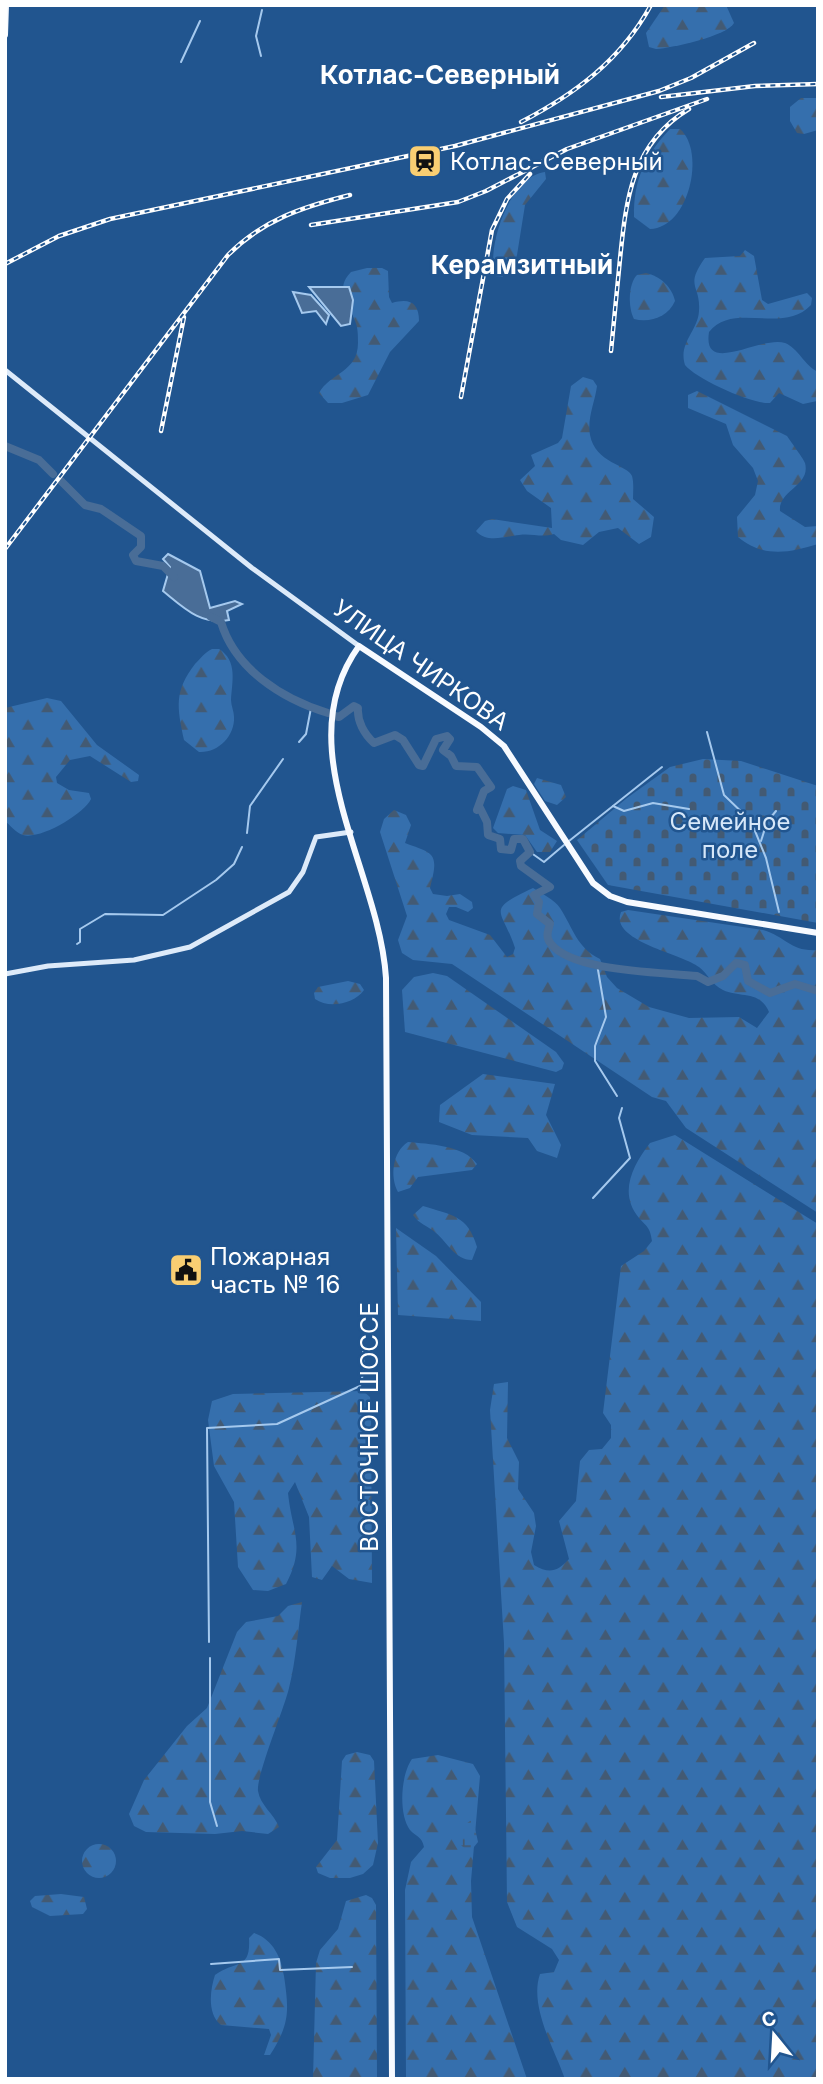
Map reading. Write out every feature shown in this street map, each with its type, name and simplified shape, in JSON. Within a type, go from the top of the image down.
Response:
[{"type":"main road","points":[[5,35],[6,5]]},
{"type":"main road","name":"УЛИЦА ЧИРКОВА","points":[[5,370],[252,568],[359,646],[481,727],[504,746],[593,883],[610,896],[626,902],[818,933]]},
{"type":"main road","name":"ВОСТОЧНОЕ ШОССЕ","points":[[359,646],[344,670],[335,695],[330,731],[331,754],[337,781],[377,918],[386,978],[392,2079]]},
{"type":"main road","points":[[5,974],[48,965],[134,960],[190,947],[289,892],[303,872],[316,837],[351,832]]},
{"type":"green space","points":[[665,5],[726,5],[734,23],[721,32],[698,40],[664,48],[649,47],[646,33]]},
{"type":"green space","points":[[801,98],[818,98],[818,130],[797,133],[790,121],[790,107]]},
{"type":"green space","points":[[670,129],[680,129],[688,140],[692,154],[689,187],[675,216],[664,225],[650,229],[634,217],[638,180],[647,159]]},
{"type":"green space","points":[[545,172],[546,179],[525,205],[517,255],[512,268],[502,277],[495,276],[494,248],[511,199],[532,176]]},
{"type":"green space","points":[[745,250],[754,256],[762,300],[768,304],[807,293],[812,298],[811,305],[800,314],[787,318],[744,318],[719,323],[709,332],[709,345],[715,352],[724,353],[762,344],[785,343],[818,372],[817,401],[803,404],[779,393],[770,403],[762,403],[713,384],[685,365],[684,350],[699,311],[695,275],[705,258],[740,256]]},
{"type":"green space","points":[[382,268],[388,271],[389,297],[392,303],[412,303],[417,309],[419,321],[390,352],[368,395],[342,403],[328,403],[319,393],[349,366],[357,353],[356,323],[344,296],[344,284],[351,272]]},
{"type":"green space","points":[[646,273],[665,283],[675,301],[668,311],[658,318],[634,319],[630,303],[632,284],[637,275]]},
{"type":"green space","points":[[583,377],[593,380],[597,386],[590,422],[593,444],[604,457],[632,476],[633,499],[654,517],[651,537],[639,544],[618,528],[599,532],[583,545],[561,540],[554,534],[497,538],[480,535],[476,531],[485,521],[492,519],[552,528],[551,508],[527,491],[520,480],[535,466],[531,455],[558,443],[562,438],[571,386]]},
{"type":"green space","points":[[697,391],[787,436],[804,461],[806,471],[799,483],[784,498],[780,511],[805,527],[818,526],[818,544],[776,552],[757,548],[738,537],[737,517],[755,495],[758,481],[753,468],[733,445],[726,424],[688,408],[688,395]]},
{"type":"green space","points":[[212,649],[219,649],[225,654],[231,666],[234,724],[228,737],[219,746],[213,750],[199,752],[184,740],[180,718],[180,691],[195,664]]},
{"type":"green space","points":[[47,698],[61,701],[97,745],[139,775],[138,781],[131,782],[90,756],[70,760],[56,777],[57,783],[69,790],[89,793],[91,799],[80,812],[50,830],[31,836],[23,835],[5,821],[5,708]]},
{"type":"green space","name":"Семейное поле","points":[[703,759],[741,761],[818,786],[818,923],[608,885],[577,840],[627,798],[670,767]]},
{"type":"green space","points":[[537,778],[561,785],[566,797],[557,805],[545,801],[534,784]]},
{"type":"green space","points":[[513,786],[526,790],[540,830],[557,841],[550,852],[537,852],[525,835],[498,833],[493,828],[507,789]]},
{"type":"green space","points":[[394,810],[406,815],[411,825],[405,843],[432,856],[434,868],[430,888],[433,894],[460,894],[472,902],[473,908],[468,912],[449,907],[446,914],[449,920],[490,935],[507,957],[513,954],[515,948],[502,918],[502,907],[533,888],[558,905],[581,943],[600,959],[607,977],[617,988],[649,1007],[689,1018],[739,1017],[757,1028],[769,1012],[755,997],[723,990],[691,962],[636,939],[620,922],[621,912],[628,910],[763,930],[801,949],[818,950],[818,1213],[686,1128],[666,1101],[652,1097],[452,964],[413,960],[402,953],[398,940],[407,916],[380,832],[384,819]]},
{"type":"green space","points":[[433,973],[447,976],[556,1052],[564,1063],[562,1069],[556,1072],[405,1032],[402,990],[414,977]]},
{"type":"green space","points":[[348,981],[360,984],[364,990],[354,999],[341,1004],[327,1004],[315,999],[314,993],[318,987]]},
{"type":"green space","points":[[483,1074],[555,1084],[546,1115],[561,1145],[557,1158],[537,1151],[528,1138],[472,1135],[439,1122],[440,1105]]},
{"type":"green space","points":[[675,1135],[818,1224],[818,2079],[565,2079],[544,2027],[537,1986],[540,1974],[554,1972],[559,1960],[552,1949],[517,1927],[507,1902],[504,1643],[490,1410],[494,1384],[508,1382],[507,1438],[519,1462],[518,1489],[534,1513],[536,1526],[531,1552],[534,1565],[544,1570],[557,1569],[569,1559],[559,1521],[576,1501],[580,1461],[589,1450],[602,1449],[611,1438],[611,1425],[603,1413],[621,1266],[644,1251],[652,1241],[648,1228],[633,1209],[629,1199],[630,1179],[638,1160],[650,1143]]},
{"type":"green space","points":[[408,1142],[455,1149],[477,1164],[472,1170],[418,1177],[410,1188],[398,1192],[394,1165],[399,1152]]},
{"type":"green space","points":[[423,1206],[450,1214],[469,1228],[477,1247],[472,1260],[456,1254],[436,1233],[415,1218],[413,1215]]},
{"type":"green space","points":[[396,1228],[436,1256],[481,1302],[481,1321],[398,1315]]},
{"type":"green space","points":[[363,1391],[370,1397],[371,1411],[372,1583],[349,1579],[332,1566],[322,1580],[312,1577],[309,1517],[295,1482],[288,1493],[296,1539],[292,1571],[286,1584],[268,1591],[253,1590],[238,1567],[234,1502],[214,1466],[208,1420],[212,1401],[233,1394]]},
{"type":"green space","points":[[302,1602],[289,1688],[266,1757],[258,1791],[261,1801],[279,1827],[268,1834],[242,1831],[215,1834],[146,1832],[134,1826],[129,1814],[144,1780],[187,1726],[207,1708],[237,1632],[246,1622],[278,1616],[288,1606]]},
{"type":"green space","points":[[357,1752],[370,1755],[374,1761],[378,1843],[373,1865],[363,1874],[350,1878],[330,1878],[318,1873],[316,1867],[337,1840],[342,1761],[346,1755]]},
{"type":"green space","points":[[438,1755],[473,1764],[480,1776],[471,1881],[472,1917],[527,2079],[406,2079],[405,1890],[411,1862],[424,1847],[406,1823],[402,1794],[405,1774],[412,1759]]},
{"type":"green space","points":[[473,1819],[478,1842],[469,1853],[457,1841],[460,1828]]},
{"type":"green space","points":[[99,1844],[111,1849],[116,1861],[111,1873],[99,1878],[87,1873],[82,1861],[87,1849]]},
{"type":"green space","points":[[61,1894],[84,1897],[87,1909],[83,1914],[50,1916],[32,1907],[30,1901],[35,1896]]},
{"type":"green space","points":[[366,1895],[372,1898],[376,1905],[377,2079],[313,2079],[316,1963],[320,1950],[338,1929],[346,1901]]},
{"type":"green space","points":[[254,1933],[267,1940],[275,1950],[283,1969],[286,1988],[285,2026],[270,2055],[264,2055],[271,2035],[269,2029],[221,2025],[213,2015],[212,2008],[211,1995],[215,1975],[244,1960],[249,1948],[249,1938]]},
{"type":"shaded area","points":[[309,287],[349,287],[353,300],[350,324],[341,326]]},
{"type":"shaded area","points":[[293,292],[311,295],[329,315],[326,324],[316,311],[302,313]]},
{"type":"shaded area","points":[[168,554],[200,571],[210,608],[235,601],[242,604],[227,611],[229,620],[201,618],[163,591],[170,567],[163,559]]},
{"type":"waterway","points":[[261,56],[256,36],[262,10]]},
{"type":"waterway","points":[[181,62],[200,21]]},
{"type":"waterway","points":[[5,446],[39,460],[53,474]]},
{"type":"waterway","points":[[61,481],[85,505],[101,509],[141,536],[141,547],[133,555],[136,561],[163,566],[174,577]]},
{"type":"waterway","points":[[211,617],[221,622],[237,654],[262,680],[294,699],[328,713]]},
{"type":"waterway","points":[[335,716],[339,717],[354,706],[358,708],[362,727],[374,743],[395,735],[403,740],[419,765],[423,766],[436,739],[447,736],[450,739],[443,750],[451,756],[456,766],[477,767],[491,787],[484,791],[477,810],[480,808],[487,822],[488,835],[500,839],[501,849],[511,850],[514,839],[523,839],[530,852],[520,861],[521,866],[550,887],[534,895],[539,902],[537,914],[550,924],[548,939],[562,953],[598,965],[641,972],[697,976],[708,982],[723,976],[736,963],[745,965],[748,981],[770,993],[795,984],[818,991]]},
{"type":"waterway","points":[[299,742],[306,734],[311,708]]},
{"type":"waterway","points":[[707,732],[724,795],[751,821],[766,858],[779,912]]},
{"type":"waterway","points":[[247,833],[250,806],[283,759]]},
{"type":"waterway","points":[[569,841],[662,767]]},
{"type":"waterway","points":[[613,806],[624,811],[653,803],[689,809]]},
{"type":"waterway","points":[[761,841],[767,822],[776,811]]},
{"type":"waterway","points":[[530,852],[544,862],[564,845]]},
{"type":"waterway","points":[[77,944],[80,942],[80,929],[105,914],[163,915],[216,880],[234,864],[242,847]]},
{"type":"waterway","points":[[597,964],[606,1017],[595,1046],[595,1061],[617,1096]]},
{"type":"waterway","points":[[593,1198],[630,1158],[619,1118],[622,1108]]},
{"type":"waterway","points":[[209,1642],[207,1428],[277,1424],[360,1386],[364,1370],[363,1351]]},
{"type":"waterway","points":[[210,1658],[210,1802],[217,1826]]},
{"type":"waterway","points":[[211,1964],[279,1959],[280,1970],[352,1967]]},
{"type":"railway","points":[[521,122],[560,100],[595,74],[626,43],[651,5]]},
{"type":"railway","points":[[5,264],[59,236],[110,219],[455,146],[659,91],[691,78],[754,43]]},
{"type":"railway","points":[[661,97],[755,86],[818,84]]},
{"type":"railway","points":[[311,225],[458,202],[486,191],[567,149],[707,99]]},
{"type":"railway","points":[[611,351],[625,215],[635,174],[655,138],[689,109]]},
{"type":"railway","points":[[461,397],[492,230],[507,199],[530,174]]},
{"type":"railway","points":[[5,549],[228,255],[255,233],[284,216],[350,195]]},
{"type":"railway","points":[[161,431],[184,317]]},
{"type":"place","name":"Котлас-Северный","points":[[425,161]]},
{"type":"place","name":"Пожарная часть № 16","points":[[186,1270]]},
{"type":"district","name":"Котлас-Северный","points":[[440,74]]},
{"type":"district","name":"Керамзитный","points":[[522,264]]}]
